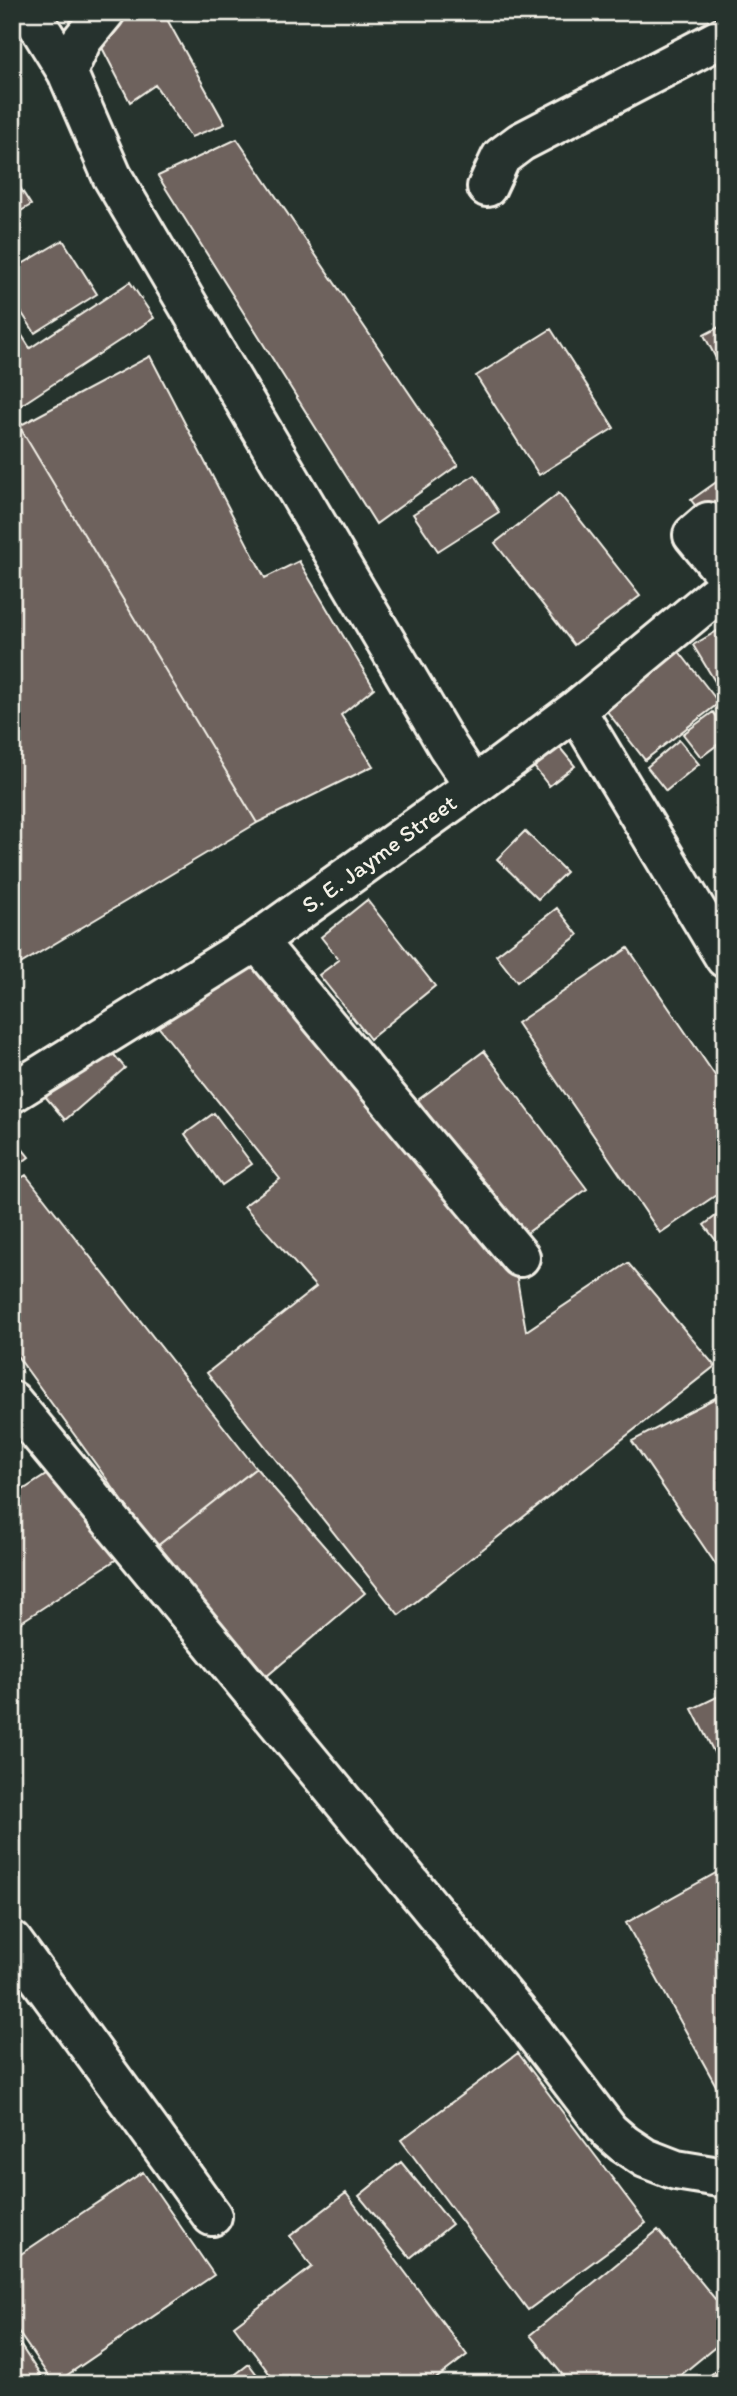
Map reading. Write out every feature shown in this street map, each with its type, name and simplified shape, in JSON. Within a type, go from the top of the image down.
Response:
[{"type":"street","points":[[30,12],[67,72],[112,176],[448,747],[474,786]]},
{"type":"street","points":[[67,72],[82,40],[105,12]]},
{"type":"street","points":[[487,187],[501,157],[521,142],[725,36]]},
{"type":"street","points":[[708,522],[693,535],[720,596]]},
{"type":"street","name":"S. E. Jayme Street","points":[[12,1093],[257,941],[576,710],[720,596]]},
{"type":"street","points":[[576,710],[725,958]]},
{"type":"street","points":[[257,941],[520,1257]]},
{"type":"street","points":[[12,1401],[527,2024],[609,2131],[645,2158],[676,2170],[725,2178]]},
{"type":"street","points":[[12,1941],[212,2216]]},
{"type":"building","points":[[120,12],[163,12],[225,124],[191,137],[155,85],[130,102],[94,32]]},
{"type":"building","points":[[237,139],[458,465],[376,524],[158,176]]},
{"type":"building","points":[[12,175],[31,205],[12,216]]},
{"type":"building","points":[[63,240],[97,294],[35,333],[12,298],[12,270]]},
{"type":"building","points":[[130,282],[154,318],[12,411],[12,320],[30,348]]},
{"type":"building","points":[[725,324],[725,367],[721,368],[704,335]]},
{"type":"building","points":[[551,329],[614,428],[539,475],[476,376]]},
{"type":"building","points":[[150,356],[265,578],[299,561],[374,688],[341,715],[373,766],[257,823],[19,426]]},
{"type":"building","points":[[19,426],[257,823],[12,969],[12,430]]},
{"type":"building","points":[[475,475],[499,512],[438,551],[413,514]]},
{"type":"building","points":[[725,476],[725,526],[716,532],[691,500]]},
{"type":"building","points":[[559,493],[640,596],[574,645],[495,543]]},
{"type":"building","points":[[725,627],[725,698],[693,645]]},
{"type":"building","points":[[674,645],[719,703],[645,760],[599,701]]},
{"type":"building","points":[[713,712],[725,727],[725,739],[701,757],[683,734]]},
{"type":"building","points":[[679,740],[699,764],[666,791],[647,767]]},
{"type":"building","points":[[556,743],[575,766],[549,786],[531,763]]},
{"type":"building","points":[[525,831],[566,872],[538,899],[497,859]]},
{"type":"building","points":[[367,900],[435,986],[370,1039],[319,975],[339,960],[321,937]]},
{"type":"building","points":[[557,908],[578,935],[517,982],[496,955]]},
{"type":"building","points":[[628,948],[725,1090],[725,1189],[660,1233],[517,1023]]},
{"type":"building","points":[[248,961],[517,1279],[526,1331],[628,1263],[715,1366],[399,1615],[207,1373],[316,1287],[244,1206],[280,1179],[157,1025]]},
{"type":"building","points":[[104,1043],[125,1068],[65,1120],[44,1095]]},
{"type":"building","points":[[484,1051],[587,1189],[520,1238],[418,1100]]},
{"type":"building","points":[[214,1113],[252,1164],[222,1185],[185,1134]]},
{"type":"building","points":[[12,1136],[29,1157],[12,1170]]},
{"type":"building","points":[[26,1175],[256,1468],[156,1547],[12,1349],[12,1184]]},
{"type":"building","points":[[725,1209],[725,1252],[704,1225]]},
{"type":"building","points":[[725,1393],[725,1578],[632,1441]]},
{"type":"building","points":[[57,1468],[117,1559],[12,1628],[12,1497]]},
{"type":"building","points":[[256,1468],[365,1593],[267,1676],[156,1547]]},
{"type":"building","points":[[725,1693],[725,1774],[692,1709]]},
{"type":"building","points":[[725,1868],[725,2102],[626,1923]]},
{"type":"building","points":[[518,2053],[646,2223],[528,2310],[401,2140]]},
{"type":"building","points":[[401,2162],[452,2224],[410,2258],[359,2196]]},
{"type":"building","points":[[143,2172],[214,2275],[54,2384],[12,2323],[12,2260]]},
{"type":"building","points":[[346,2193],[467,2355],[429,2384],[277,2384],[234,2326],[312,2267],[290,2236]]},
{"type":"building","points":[[658,2230],[725,2311],[725,2339],[670,2384],[570,2384],[530,2335]]},
{"type":"building","points":[[21,2346],[46,2384],[12,2384],[12,2352]]},
{"type":"building","points":[[249,2364],[264,2384],[223,2384]]},
{"type":"building","points":[[721,2366],[725,2370],[725,2384],[700,2384]]}]
